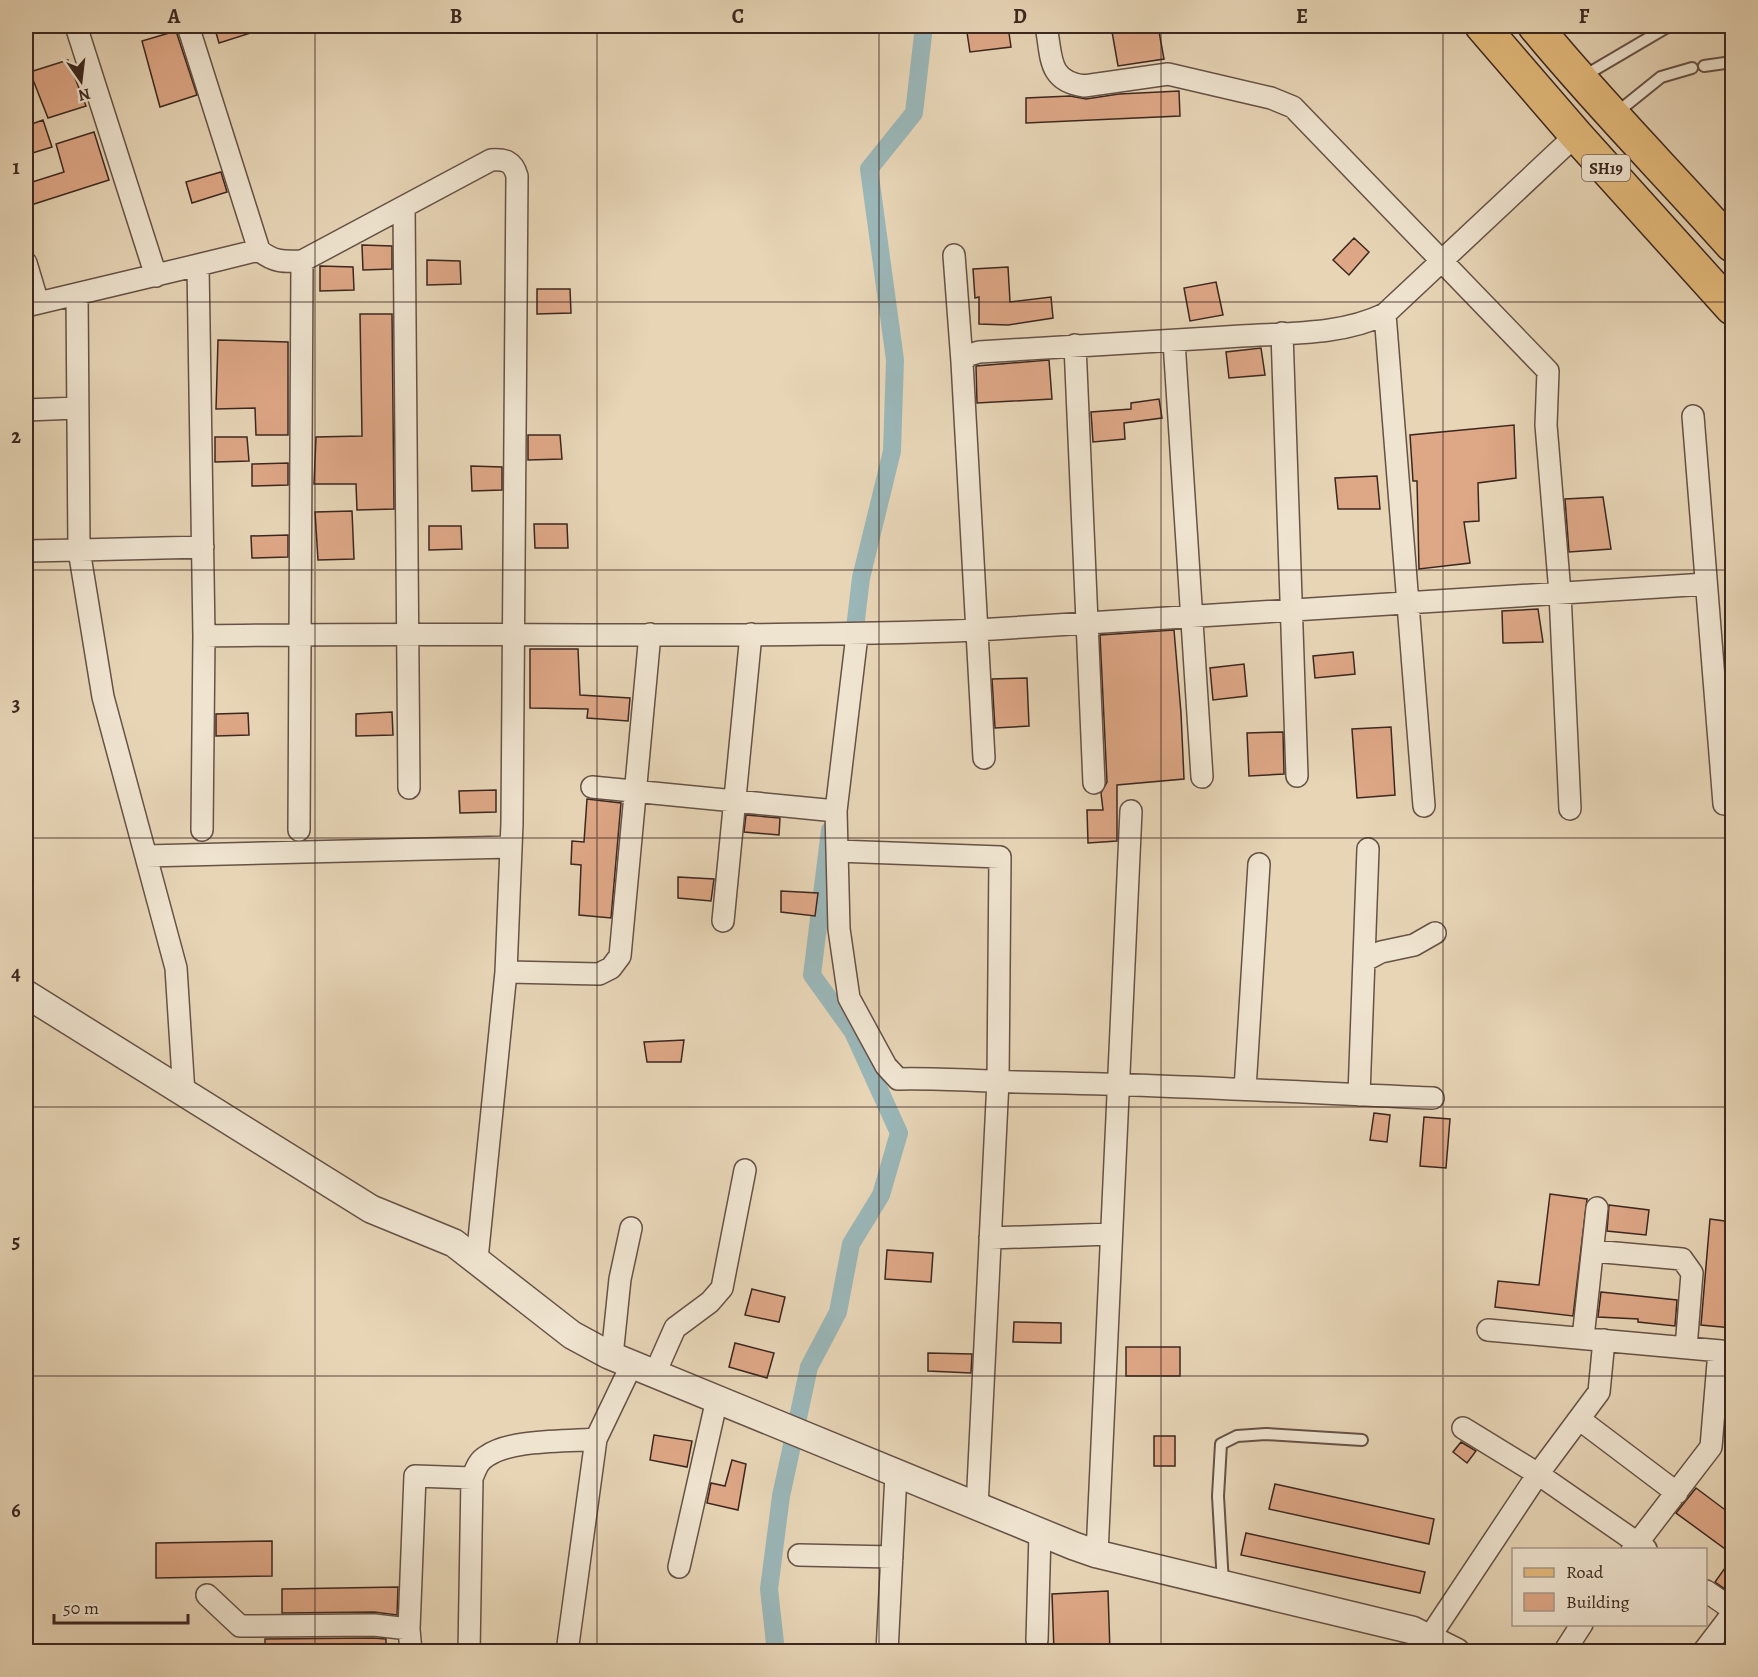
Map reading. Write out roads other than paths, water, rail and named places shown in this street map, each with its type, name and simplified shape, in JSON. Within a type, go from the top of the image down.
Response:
[{"type":"main road","name":"SH19","points":[[1482,26],[1576,135],[1732,308]]},
{"type":"main road","name":"SH19","points":[[1535,26],[1578,79],[1614,114],[1732,245]]},
{"type":"street","points":[[76,26],[156,276]]},
{"type":"street","points":[[188,26],[259,250],[274,260],[302,261],[490,160],[504,159],[514,166],[517,176],[511,848],[506,972],[477,1259]]},
{"type":"street","points":[[1046,26],[1054,68],[1060,79],[1072,84],[1084,86],[1168,74],[1271,98],[1293,108],[1548,371],[1546,425],[1560,593],[1570,808]]},
{"type":"street","points":[[962,362],[969,355],[979,352],[1174,341],[1353,327],[1385,314],[1576,135]]},
{"type":"street","points":[[404,207],[409,788]]},
{"type":"street","points":[[26,263],[32,305],[259,250]]},
{"type":"street","points":[[954,255],[984,758]]},
{"type":"street","points":[[299,830],[302,261]]},
{"type":"street","points":[[198,265],[204,636],[202,830]]},
{"type":"street","points":[[77,294],[79,550],[103,697],[176,968],[184,1094]]},
{"type":"street","points":[[1385,314],[1424,806]]},
{"type":"street","points":[[1282,333],[1297,776]]},
{"type":"street","points":[[1174,341],[1202,777]]},
{"type":"street","points":[[1075,345],[1094,783]]},
{"type":"street","points":[[26,410],[77,408]]},
{"type":"street","points":[[1693,416],[1724,804]]},
{"type":"street","points":[[26,551],[202,547]]},
{"type":"street","points":[[204,636],[408,633],[857,635],[977,630],[1706,584]]},
{"type":"street","points":[[506,972],[599,974],[611,968],[620,956],[650,634]]},
{"type":"street","points":[[723,921],[751,634]]},
{"type":"street","points":[[857,635],[836,811],[839,928],[849,999],[886,1066],[898,1080],[949,1078],[998,1082],[1118,1083],[1433,1098]]},
{"type":"street","points":[[592,787],[836,811]]},
{"type":"street","points":[[1097,1554],[1131,811]]},
{"type":"street","points":[[146,856],[511,848]]},
{"type":"street","points":[[1359,1095],[1368,849]]},
{"type":"street","points":[[837,851],[1000,857],[998,1082],[977,1507]]},
{"type":"street","points":[[1245,1089],[1259,864]]},
{"type":"street","points":[[1364,961],[1381,952],[1414,945],[1435,933]]},
{"type":"street","points":[[26,994],[371,1209],[454,1243],[572,1335],[633,1364],[1040,1533],[1097,1554],[1412,1630],[1456,1652]]},
{"type":"street","points":[[567,1652],[596,1439],[633,1364],[710,1302],[722,1288],[745,1170]]},
{"type":"street","points":[[1429,1638],[1538,1474],[1599,1392],[1594,1339],[1593,1251],[1597,1208]]},
{"type":"street","points":[[631,1228],[620,1280],[633,1364]]},
{"type":"street","points":[[990,1238],[1111,1234]]},
{"type":"street","points":[[1593,1251],[1682,1260],[1688,1265],[1692,1273],[1686,1348]]},
{"type":"street","points":[[1463,1428],[1538,1474],[1638,1547],[1712,1447],[1726,1352],[1488,1330]]},
{"type":"street","points":[[679,1566],[717,1399]]},
{"type":"street","points":[[1579,1419],[1677,1493]]},
{"type":"street","points":[[469,1652],[472,1478],[477,1464],[503,1447],[596,1439]]},
{"type":"street","points":[[887,1652],[896,1474]]},
{"type":"street","points":[[411,1652],[409,1629],[415,1476],[472,1478]]},
{"type":"street","points":[[1038,1640],[1040,1533]]},
{"type":"street","points":[[799,1555],[892,1557]]},
{"type":"street","points":[[1707,1592],[1732,1609]]},
{"type":"street","points":[[207,1595],[240,1626],[374,1626],[409,1629]]},
{"type":"street","points":[[1703,1652],[1732,1614]]},
{"type":"street","points":[[1564,1652],[1581,1626]]},
{"type":"lane","points":[[1578,79],[1669,26]]},
{"type":"lane","points":[[1704,66],[1732,62]]},
{"type":"lane","points":[[1614,114],[1661,77],[1692,68]]},
{"type":"lane","points":[[1222,1584],[1218,1496],[1221,1444],[1237,1436],[1266,1434],[1362,1440]]},
{"type":"waterway","points":[[855,628],[861,578],[892,451],[895,360],[869,169],[914,113],[924,26]]},
{"type":"waterway","points":[[776,1652],[769,1589],[781,1496],[809,1367],[838,1312],[851,1244],[881,1195],[899,1133],[853,1032],[812,975],[830,830]]}]
